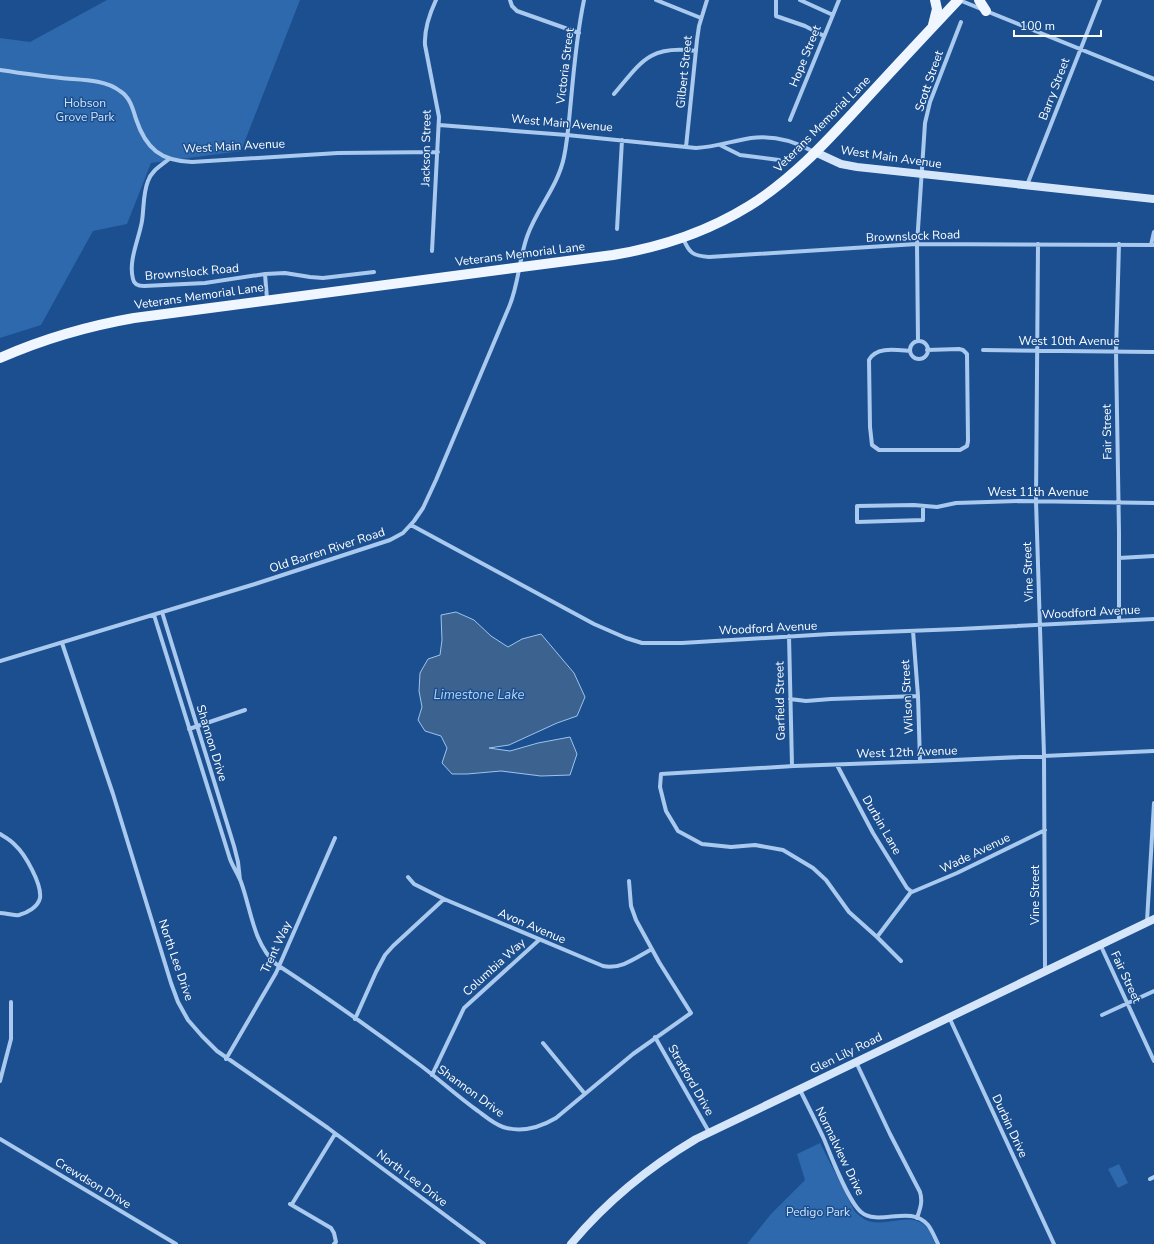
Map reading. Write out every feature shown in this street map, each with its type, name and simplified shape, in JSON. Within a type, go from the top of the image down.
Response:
[{"type":"main road","points":[[932,27],[936,12],[935,0]]},
{"type":"main road","name":"Veterans Memorial Lane","points":[[0,358],[44,340],[104,324],[155,314],[520,268],[626,253],[683,238],[721,222],[749,206],[780,184],[815,152],[958,0]]},
{"type":"main road","points":[[979,0],[986,11]]},
{"type":"street","name":"Jackson Street","points":[[432,251],[439,125],[438,107],[425,41],[427,21],[436,0]]},
{"type":"street","points":[[510,0],[512,6],[519,12],[579,33]]},
{"type":"street","name":"Victoria Street","points":[[520,268],[529,230],[560,172],[565,153],[584,0]]},
{"type":"street","points":[[656,0],[702,18]]},
{"type":"street","name":"Gilbert Street","points":[[686,147],[696,51],[707,0]]},
{"type":"street","points":[[776,0],[776,16],[802,25],[824,36]]},
{"type":"street","points":[[800,0],[833,15]]},
{"type":"street","name":"Hope Street","points":[[790,120],[839,0]]},
{"type":"street","points":[[958,0],[1154,78]]},
{"type":"street","name":"Barry Street","points":[[1027,185],[1100,0]]},
{"type":"street","name":"Scott Street","points":[[918,342],[917,244],[924,138],[928,109],[961,22]]},
{"type":"street","points":[[614,94],[635,68],[650,56],[667,50],[678,49],[696,51]]},
{"type":"street","name":"West Main Avenue","points":[[0,70],[91,81],[115,87],[122,91],[127,97],[143,137],[148,144],[155,151],[169,159],[182,162],[338,153],[438,152]]},
{"type":"street","name":"West Main Avenue","points":[[439,125],[567,135],[701,148],[751,138],[772,138],[796,143],[844,165],[921,175],[1154,199]]},
{"type":"street","points":[[617,229],[622,140]]},
{"type":"street","points":[[720,145],[740,156],[779,160]]},
{"type":"street","name":"Brownslock Road","points":[[169,159],[152,173],[147,185],[133,264],[132,277],[135,284],[144,286],[198,283],[265,274]]},
{"type":"street","points":[[1153,245],[1154,232]]},
{"type":"street","name":"Brownslock Road","points":[[683,238],[687,248],[693,254],[708,257],[917,244],[1153,245]]},
{"type":"street","name":"Vine Street","points":[[1038,244],[1036,501],[1044,755],[1045,970]]},
{"type":"street","name":"Fair Street","points":[[1119,244],[1116,352],[1119,502],[1119,620]]},
{"type":"street","name":"Old Barren River Road","points":[[0,661],[255,584],[377,545],[396,537],[411,525],[427,499],[472,397],[512,300],[520,268]]},
{"type":"street","points":[[267,299],[265,274],[285,273],[317,278],[374,272]]},
{"type":"street","points":[[918,342],[925,344],[928,350],[924,357],[919,359],[912,356],[910,351],[912,345],[918,342]]},
{"type":"street","points":[[910,351],[881,350],[873,354],[870,360],[872,445],[879,450],[960,450],[967,446],[968,441],[967,354],[963,350],[959,349],[928,350]]},
{"type":"street","name":"West 10th Avenue","points":[[983,350],[1036,352],[1154,352]]},
{"type":"street","name":"West 11th Avenue","points":[[923,506],[922,520],[857,522],[857,506],[914,505],[937,506],[961,503],[1036,501],[1154,503]]},
{"type":"street","name":"Woodford Avenue","points":[[411,525],[587,620],[634,641],[651,644],[1154,619]]},
{"type":"street","points":[[1119,558],[1154,556]]},
{"type":"street","name":"Shannon Drive","points":[[162,612],[238,862],[240,881]]},
{"type":"street","name":"Shannon Drive","points":[[154,614],[213,807],[230,859],[240,881],[261,946],[270,959],[279,966],[404,1053],[488,1119],[503,1127],[516,1130],[535,1128],[547,1123],[556,1118],[655,1037],[691,1013],[652,949]]},
{"type":"street","name":"Wilson Street","points":[[913,631],[918,696],[920,761]]},
{"type":"street","name":"Garfield Street","points":[[789,636],[792,766]]},
{"type":"street","name":"North Lee Drive","points":[[62,642],[113,794],[125,837],[177,997],[183,1011],[209,1044],[226,1059],[335,1134],[484,1244]]},
{"type":"street","points":[[171,672],[179,669]]},
{"type":"street","points":[[790,699],[806,701],[918,696]]},
{"type":"street","points":[[189,729],[245,710]]},
{"type":"street","name":"West 12th Avenue","points":[[877,937],[849,912],[826,880],[813,868],[783,850],[755,845],[731,847],[702,844],[678,831],[666,811],[660,787],[661,774],[792,766],[1154,751]]},
{"type":"street","name":"Durbin Lane","points":[[837,764],[873,833],[906,886],[912,892]]},
{"type":"street","points":[[1151,920],[1154,803]]},
{"type":"street","points":[[213,807],[221,805]]},
{"type":"street","name":"Wade Avenue","points":[[912,892],[957,873],[1045,830]]},
{"type":"street","points":[[0,834],[16,845],[26,859],[40,894],[39,901],[28,911],[17,915],[0,912]]},
{"type":"street","name":"Trent Way","points":[[226,1059],[279,966],[336,838]]},
{"type":"street","name":"Avon Avenue","points":[[408,877],[414,884],[444,899],[603,966],[610,967],[624,964],[652,949]]},
{"type":"street","points":[[629,881],[633,913],[639,927],[652,949]]},
{"type":"street","points":[[901,961],[877,937],[912,892]]},
{"type":"street","points":[[355,1019],[385,955],[444,899]]},
{"type":"street","name":"Glen Lily Road","points":[[571,1244],[615,1198],[670,1156],[709,1132],[1151,920]]},
{"type":"street","name":"Columbia Way","points":[[432,1075],[464,1008],[539,940]]},
{"type":"street","name":"Fair Street","points":[[1100,944],[1154,1061]]},
{"type":"street","points":[[1102,1015],[1154,991]]},
{"type":"street","points":[[0,1081],[11,1039],[11,1002]]},
{"type":"street","name":"Durbin Drive","points":[[949,1017],[1054,1244]]},
{"type":"street","name":"Stratford Drive","points":[[655,1037],[709,1132]]},
{"type":"street","points":[[543,1043],[584,1094]]},
{"type":"street","points":[[856,1062],[890,1134],[920,1192],[922,1198],[917,1218],[927,1224],[938,1244]]},
{"type":"street","name":"Normalview Drive","points":[[800,1089],[843,1183],[858,1209],[865,1215],[874,1217],[903,1215],[917,1218]]},
{"type":"street","points":[[334,1244],[336,1242],[331,1228],[291,1204],[335,1134]]},
{"type":"street","name":"Crewdson Drive","points":[[0,1139],[176,1244]]},
{"type":"green space","name":"Hobson Grove Park","points":[[107,0],[300,0],[241,151],[151,163],[127,224],[93,231],[41,325],[0,338],[0,38],[30,42]]},
{"type":"green space","name":"Pedigo Park","points":[[820,1143],[855,1212],[865,1220],[873,1222],[910,1219],[917,1221],[929,1230],[935,1244],[747,1244],[771,1214],[805,1180],[797,1154]]},
{"type":"green space","points":[[1119,1164],[1128,1183],[1118,1188],[1108,1169]]},
{"type":"water","name":"Limestone Lake","points":[[456,612],[474,620],[491,636],[508,647],[522,639],[541,634],[574,673],[585,697],[577,716],[557,723],[509,745],[489,748],[510,751],[538,743],[570,737],[577,754],[570,775],[541,776],[501,771],[452,774],[442,763],[447,748],[441,736],[425,731],[418,720],[422,707],[419,691],[420,673],[428,659],[440,655],[442,640],[441,615]]}]
